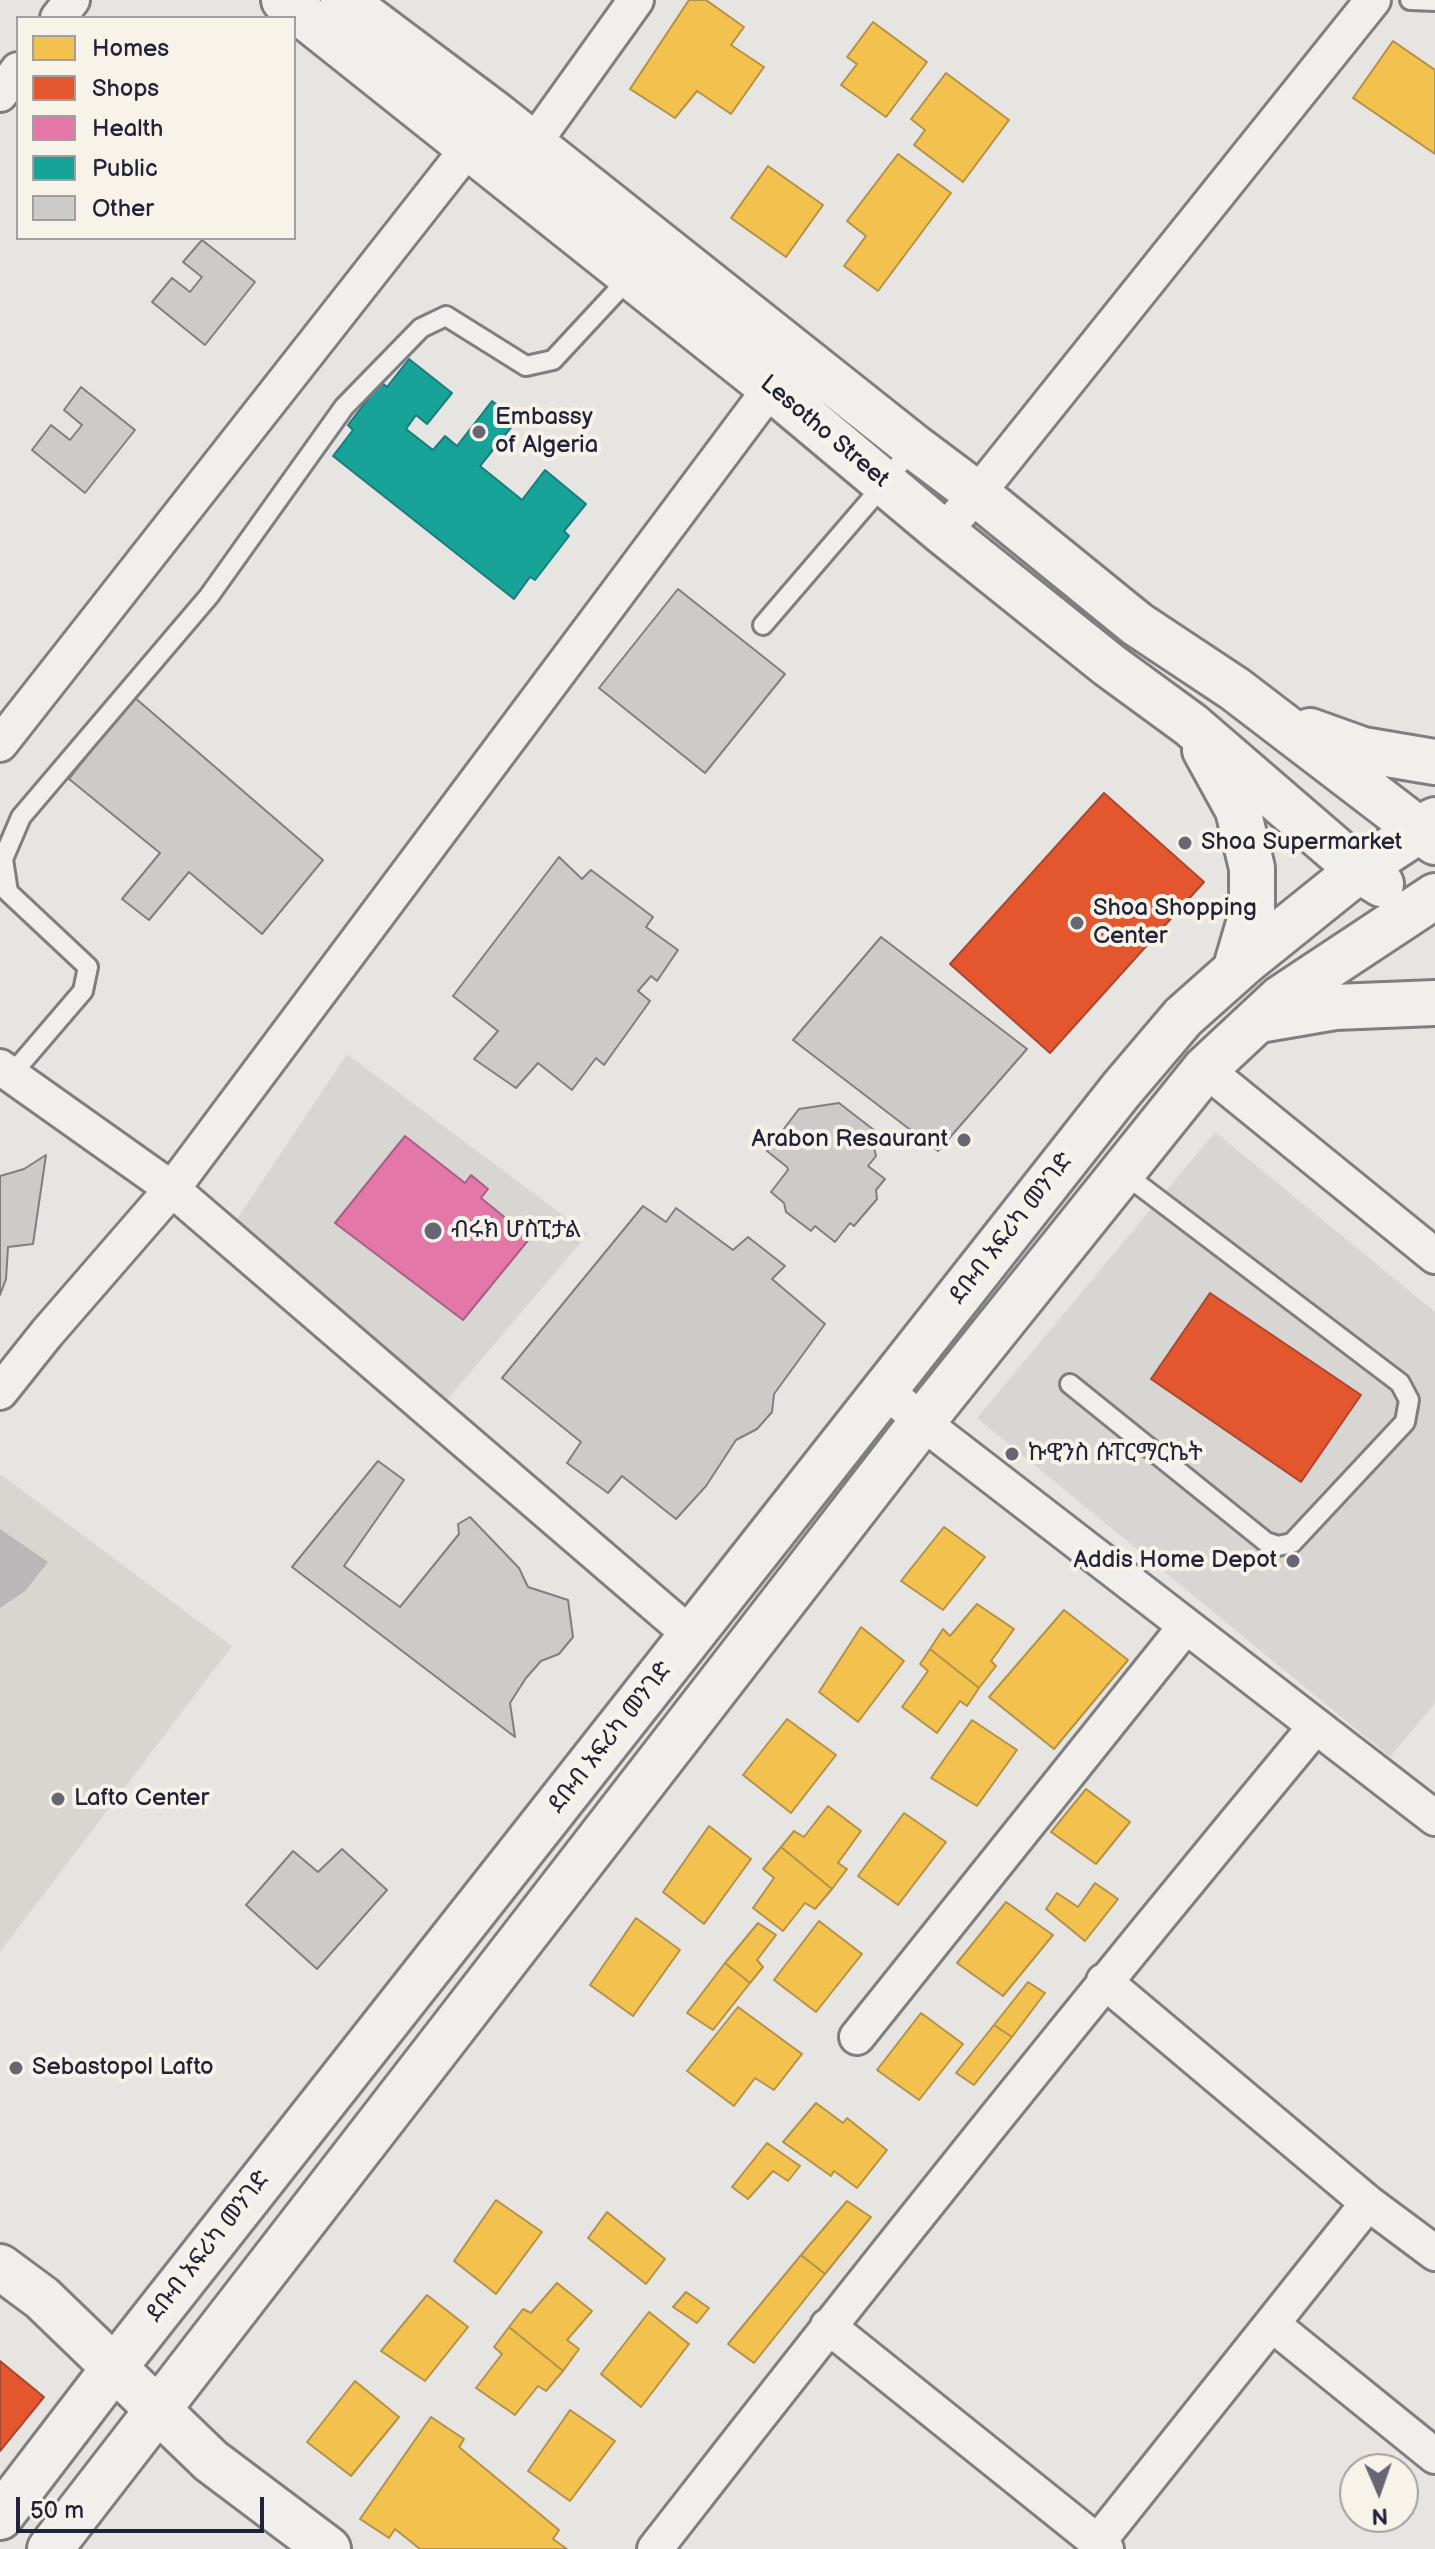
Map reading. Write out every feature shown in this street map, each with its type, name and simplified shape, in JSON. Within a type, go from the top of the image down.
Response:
[{"type":"main road","name":"Lesotho Street","points":[[310,5],[482,130],[645,260],[798,354],[1137,624],[1235,689],[1430,830]]},
{"type":"main road","name":"Lesotho Street","points":[[645,260],[770,387],[943,532],[1109,665],[1191,725],[1359,870],[1429,908]]},
{"type":"main road","points":[[1272,718],[1363,750],[1435,762]]},
{"type":"main road","points":[[1191,725],[1238,810],[1252,868],[1252,913],[1235,971]]},
{"type":"main road","name":"ደቡብ አፍሪካ መንገድ","points":[[0,2517],[1121,1090],[1183,1017],[1235,971],[1359,870],[1430,830]]},
{"type":"main road","name":"ደቡብ አፍሪካ መንገድ","points":[[50,2549],[922,1422],[1205,1069],[1281,998],[1429,908]]},
{"type":"main road","points":[[1257,1021],[1335,1007],[1435,1003]]},
{"type":"main road","points":[[0,2267],[42,2298],[211,2461],[328,2549]]},
{"type":"street","points":[[60,16],[72,0]]},
{"type":"street","points":[[520,162],[636,0]]},
{"type":"street","points":[[943,532],[977,494],[1373,0]]},
{"type":"street","points":[[0,94],[16,73]]},
{"type":"street","points":[[0,744],[482,130]]},
{"type":"street","points":[[0,1392],[172,1189],[770,387],[798,354]]},
{"type":"street","points":[[1205,1069],[1435,1256]]},
{"type":"street","points":[[6,1071],[172,1189],[692,1636]]},
{"type":"street","points":[[886,1390],[922,1422],[1435,1818]]},
{"type":"street","points":[[857,2037],[1186,1626]]},
{"type":"street","points":[[655,2549],[828,2326],[1104,1981],[1316,1726]]},
{"type":"street","points":[[1104,1981],[1368,2203],[1435,2253]]},
{"type":"street","points":[[828,2326],[1101,2546],[1368,2203]]},
{"type":"street","points":[[1273,2325],[1435,2456]]},
{"type":"lane","points":[[1410,0],[1435,1]]},
{"type":"lane","points":[[6,1071],[83,991],[88,967],[8,892],[3,859],[21,817],[209,596],[344,407],[421,328],[446,316],[526,366],[553,360],[645,260]]},
{"type":"lane","points":[[763,625],[913,446]]},
{"type":"lane","points":[[1070,1384],[1266,1542],[1278,1546],[1292,1543],[1405,1422],[1409,1400],[1400,1383],[1122,1172]]},
{"type":"shaded area","points":[[347,1054],[588,1234],[446,1401],[233,1225]]},
{"type":"shaded area","name":"Addis Home Depot","points":[[1215,1132],[1435,1312],[1435,1703],[1390,1757],[977,1418]]},
{"type":"shaded area","name":"Lafto Center","points":[[0,1474],[232,1646],[0,1952]]},
{"type":"shaded area","points":[[0,1529],[48,1562],[25,1591],[0,1608]]},
{"type":"building: Homes","points":[[689,0],[706,0],[744,27],[731,45],[764,67],[731,114],[697,91],[675,118],[630,89]]},
{"type":"building: Homes","points":[[873,22],[927,62],[886,117],[841,85],[857,64],[847,57]]},
{"type":"building: Homes","points":[[1393,41],[1435,70],[1435,154],[1353,98]]},
{"type":"building: Homes","points":[[946,73],[1009,120],[963,182],[914,145],[925,130],[911,119]]},
{"type":"building: Homes","points":[[898,154],[951,193],[878,291],[844,266],[866,236],[847,221]]},
{"type":"building: Homes","points":[[768,166],[823,205],[786,257],[731,218]]},
{"type":"building: Homes","points":[[944,1527],[985,1557],[943,1610],[901,1581]]},
{"type":"building: Homes","points":[[977,1604],[1014,1629],[991,1661],[996,1666],[979,1688],[930,1649],[943,1629],[950,1636]]},
{"type":"building: Homes","points":[[1064,1610],[1128,1660],[1054,1749],[989,1697]]},
{"type":"building: Homes","points":[[861,1627],[904,1661],[858,1722],[819,1692]]},
{"type":"building: Homes","points":[[930,1649],[979,1688],[967,1706],[960,1701],[937,1733],[902,1707],[928,1671],[920,1664]]},
{"type":"building: Homes","points":[[787,1719],[836,1755],[791,1813],[743,1775]]},
{"type":"building: Homes","points":[[972,1720],[1017,1750],[977,1806],[931,1778]]},
{"type":"building: Homes","points":[[1086,1789],[1130,1822],[1096,1864],[1051,1832]]},
{"type":"building: Homes","points":[[828,1806],[861,1831],[838,1863],[847,1869],[832,1889],[781,1847],[794,1831],[804,1837]]},
{"type":"building: Homes","points":[[904,1813],[946,1842],[898,1905],[858,1876]]},
{"type":"building: Homes","points":[[709,1826],[751,1859],[704,1924],[663,1892]]},
{"type":"building: Homes","points":[[781,1847],[832,1889],[815,1909],[805,1903],[783,1931],[753,1908],[774,1878],[763,1869]]},
{"type":"building: Homes","points":[[1095,1883],[1118,1899],[1085,1941],[1046,1909],[1057,1893],[1078,1907]]},
{"type":"building: Homes","points":[[1006,1902],[1053,1935],[1003,1996],[957,1963]]},
{"type":"building: Homes","points":[[636,1918],[680,1950],[633,2016],[590,1985]]},
{"type":"building: Homes","points":[[819,1921],[862,1954],[816,2012],[774,1980]]},
{"type":"building: Homes","points":[[758,1923],[776,1935],[757,1960],[763,1967],[750,1983],[725,1963]]},
{"type":"building: Homes","points":[[725,1963],[750,1983],[713,2030],[687,2013]]},
{"type":"building: Homes","points":[[1028,1982],[1045,1993],[1012,2037],[994,2025]]},
{"type":"building: Homes","points":[[738,2007],[802,2054],[774,2090],[755,2078],[734,2106],[687,2071]]},
{"type":"building: Homes","points":[[921,2013],[963,2044],[919,2100],[877,2070]]},
{"type":"building: Homes","points":[[994,2025],[1012,2037],[974,2085],[956,2073]]},
{"type":"building: Homes","points":[[816,2103],[843,2123],[847,2118],[887,2150],[857,2188],[834,2171],[831,2176],[783,2142]]},
{"type":"building: Homes","points":[[767,2143],[800,2166],[788,2181],[773,2171],[748,2199],[732,2187]]},
{"type":"building: Homes","points":[[496,2200],[542,2232],[496,2294],[454,2261]]},
{"type":"building: Homes","points":[[847,2201],[871,2217],[825,2274],[801,2255]]},
{"type":"building: Homes","points":[[607,2212],[665,2259],[646,2284],[588,2238]]},
{"type":"building: Homes","points":[[801,2255],[825,2274],[754,2363],[728,2344]]},
{"type":"building: Homes","points":[[557,2283],[592,2311],[567,2340],[579,2349],[563,2371],[509,2327],[523,2309],[531,2313]]},
{"type":"building: Homes","points":[[686,2292],[709,2308],[697,2323],[673,2307]]},
{"type":"building: Homes","points":[[427,2295],[468,2327],[425,2381],[381,2351]]},
{"type":"building: Homes","points":[[649,2312],[689,2344],[641,2407],[601,2374]]},
{"type":"building: Homes","points":[[509,2327],[563,2371],[546,2391],[538,2386],[515,2415],[476,2388],[502,2354],[494,2347]]},
{"type":"building: Homes","points":[[355,2381],[399,2417],[351,2476],[307,2442]]},
{"type":"building: Homes","points":[[570,2410],[615,2441],[570,2501],[528,2471]]},
{"type":"building: Homes","points":[[431,2417],[464,2439],[459,2447],[559,2530],[553,2539],[567,2549],[420,2549],[395,2529],[389,2538],[360,2519]]},
{"type":"building: Shops","name":"Shoa Shopping Center","points":[[1104,793],[1204,882],[1050,1053],[950,964]]},
{"type":"building: Shops","points":[[1210,1293],[1361,1395],[1301,1482],[1151,1379]]},
{"type":"building: Shops","points":[[0,2361],[44,2397],[0,2451]]},
{"type":"building: Health","name":"ብሩክ ሆስፒታል","points":[[405,1136],[465,1183],[471,1175],[488,1189],[481,1198],[530,1238],[463,1320],[335,1223]]},
{"type":"building: Public","points":[[409,359],[452,393],[427,424],[416,415],[406,429],[433,450],[445,436],[457,446],[492,401],[517,420],[480,466],[522,500],[545,470],[586,504],[564,531],[569,536],[535,580],[530,577],[514,599],[333,456],[353,430],[348,425],[381,382],[387,387]]},
{"type":"building: Other","points":[[202,240],[255,282],[205,345],[152,302],[172,278],[190,292],[202,277],[183,262]]},
{"type":"building: Other","points":[[81,387],[135,430],[85,493],[32,450],[51,425],[70,440],[82,425],[64,410]]},
{"type":"building: Other","points":[[678,589],[785,674],[705,773],[599,688]]},
{"type":"building: Other","points":[[134,697],[323,860],[262,934],[189,872],[149,920],[122,899],[160,853],[69,779]]},
{"type":"building: Other","points":[[559,857],[582,879],[591,870],[653,917],[646,927],[678,950],[657,981],[651,976],[638,991],[650,1001],[604,1065],[596,1058],[572,1090],[538,1063],[516,1088],[474,1059],[498,1031],[453,996]]},
{"type":"building: Other","points":[[881,937],[1027,1049],[938,1151],[793,1040]]},
{"type":"building: Other","points":[[839,1103],[883,1137],[874,1148],[876,1156],[868,1166],[885,1179],[876,1190],[877,1199],[854,1226],[850,1223],[835,1242],[815,1226],[811,1231],[786,1212],[784,1203],[771,1192],[788,1170],[767,1151],[799,1109]]},
{"type":"building: Other","points":[[46,1155],[33,1244],[8,1247],[6,1279],[0,1295],[0,1176],[24,1169]]},
{"type":"building: Other","points":[[643,1206],[666,1222],[676,1208],[733,1250],[748,1237],[785,1266],[772,1279],[825,1324],[774,1394],[772,1412],[757,1429],[736,1440],[706,1486],[676,1519],[622,1476],[608,1493],[567,1463],[581,1442],[502,1378]]},
{"type":"building: Other","points":[[378,1461],[404,1480],[344,1566],[400,1607],[459,1534],[458,1524],[470,1517],[519,1568],[528,1587],[568,1600],[573,1637],[559,1654],[541,1661],[510,1703],[515,1737],[292,1567]]},
{"type":"building: Other","points":[[342,1849],[387,1890],[317,1969],[246,1905],[293,1851],[318,1872]]},
{"type":"place","name":"Embassy of Algeria","points":[[479,432]]},
{"type":"place","name":"Shoa Supermarket","points":[[1185,843]]},
{"type":"place","name":"Shoa Shopping Center","points":[[1077,923]]},
{"type":"place","name":"Arabon Resaurant","points":[[964,1140]]},
{"type":"place","name":"ብሩክ ሆስፒታል","points":[[433,1231]]},
{"type":"place","name":"ኩዊንስ ሱፐርማርኬት","points":[[1012,1454]]},
{"type":"place","name":"Addis Home Depot","points":[[1293,1561]]},
{"type":"place","name":"Lafto Center","points":[[58,1799]]},
{"type":"place","name":"Sebastopol Lafto","points":[[16,2068]]}]
